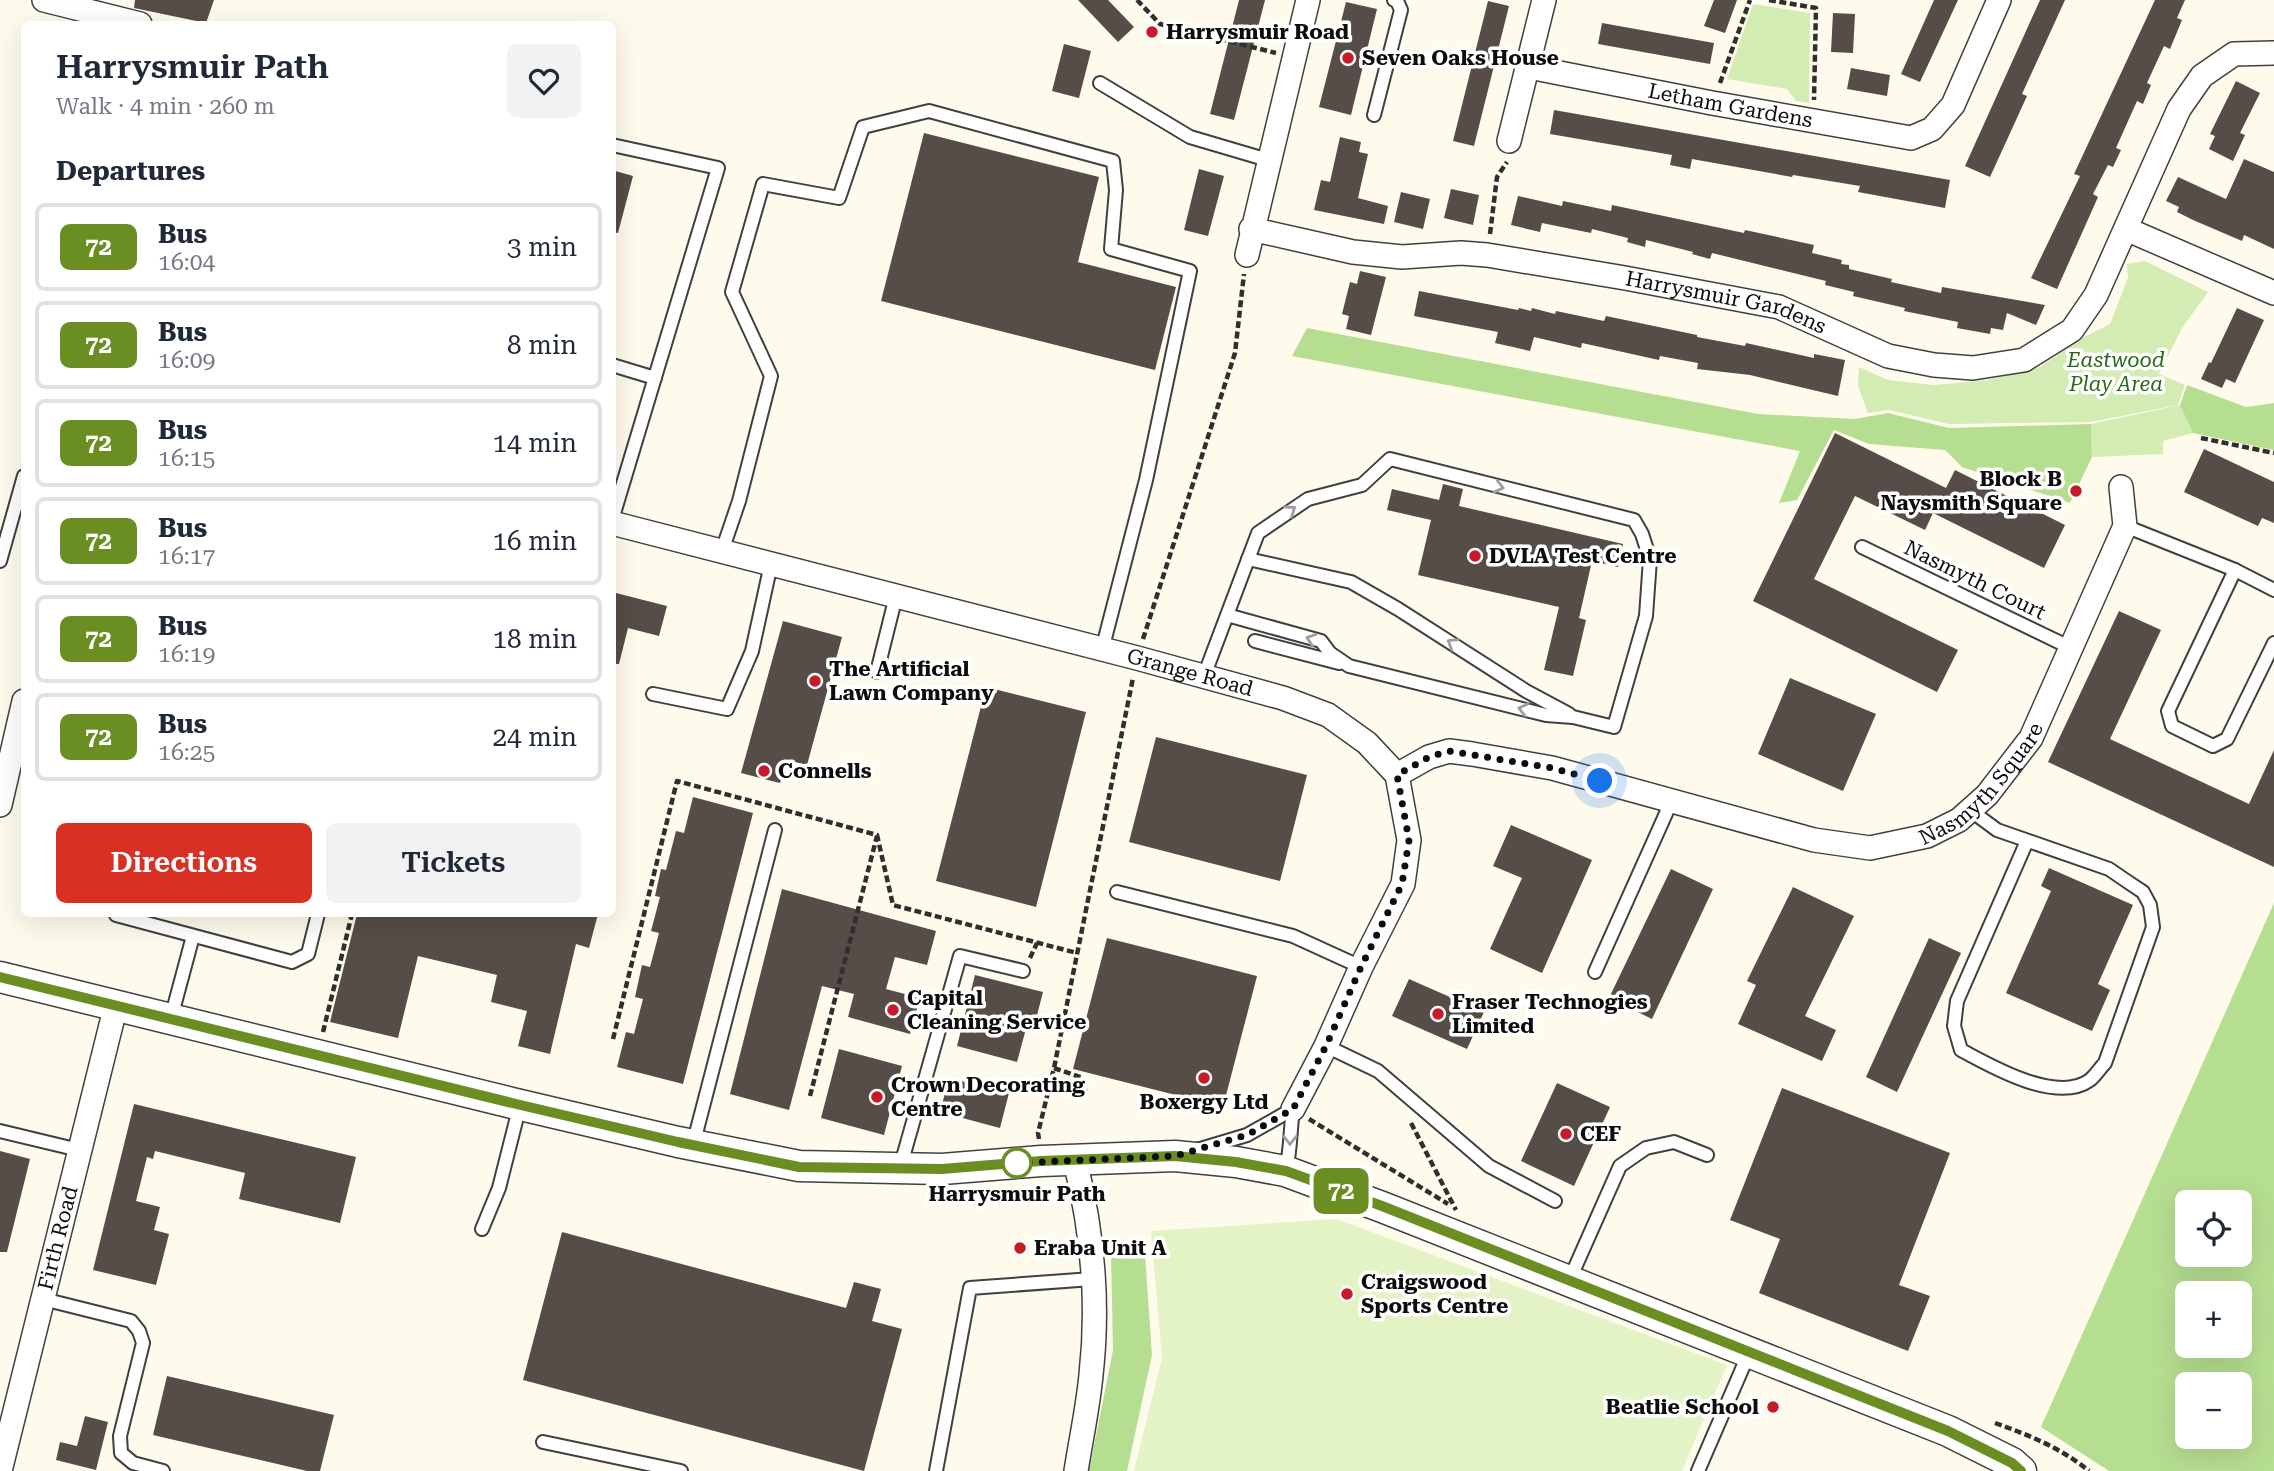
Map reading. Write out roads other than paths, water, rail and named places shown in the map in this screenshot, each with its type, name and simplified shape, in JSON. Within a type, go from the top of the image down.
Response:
[{"type":"street","points":[[44,0],[128,21]]},
{"type":"street","points":[[1247,255],[1251,229],[1308,0]]},
{"type":"street","points":[[1509,141],[1544,0]]},
{"type":"street","name":"Letham Gardens","points":[[1529,66],[1712,103],[1911,138],[1931,129],[1953,105],[1999,0]]},
{"type":"street","name":"Harrysmuir Gardens","points":[[1251,229],[1353,252],[1402,257],[1461,253],[1487,256],[1779,307],[1888,356],[1934,365],[1973,368],[2024,360],[2072,330],[2096,295],[2179,109],[2202,76],[2234,54],[2274,53]]},
{"type":"street","points":[[2126,229],[2274,293]]},
{"type":"street","name":"Nasmyth Square","points":[[1397,775],[1429,757],[1449,751],[1552,768],[1814,840],[1870,848],[1927,836],[1959,820],[1987,795],[2031,738],[2125,526],[2121,488]]},
{"type":"street","name":"Grange Road","points":[[616,522],[1283,698],[1328,715],[1367,743],[1397,775]]},
{"type":"street","points":[[0,805],[21,718]]},
{"type":"street","points":[[1293,1109],[1326,1046],[1402,884],[1409,840],[1397,775]]},
{"type":"street","points":[[0,977],[520,1104],[799,1167],[942,1169],[1041,1161],[1175,1156],[1236,1162],[1286,1171],[1382,1206],[1948,1431],[2012,1463],[2021,1471]]},
{"type":"street","name":"Firth Road","points":[[0,1471],[7,1417],[43,1299],[116,1005]]},
{"type":"street","points":[[1075,1161],[1085,1202],[1092,1279],[1091,1374],[1076,1471]]},
{"type":"lane","points":[[1374,115],[1401,10],[1394,0]]},
{"type":"lane","points":[[1100,83],[1190,137],[1268,160]]},
{"type":"lane","points":[[722,551],[739,501],[771,376],[732,292],[763,184],[839,198],[863,127],[929,111],[1113,160],[1116,190],[1111,249],[1190,271],[1146,480],[1102,650]]},
{"type":"lane","points":[[616,146],[718,169],[616,508]]},
{"type":"lane","points":[[616,366],[655,378]]},
{"type":"lane","points":[[1204,677],[1258,533],[1308,499],[1363,485],[1390,459],[1634,520],[1650,559],[1646,616],[1614,727],[1573,717],[1546,715],[1255,641]]},
{"type":"lane","points":[[0,561],[21,487]]},
{"type":"lane","points":[[2125,526],[2235,570],[2274,590]]},
{"type":"lane","name":"Nasmyth Court","points":[[1862,547],[2071,648]]},
{"type":"lane","points":[[1248,559],[1352,582],[1525,691],[1573,717]]},
{"type":"lane","points":[[653,694],[727,709],[752,651],[771,564]]},
{"type":"lane","points":[[2235,570],[2168,711],[2172,726],[2213,746],[2227,740],[2274,643]]},
{"type":"lane","points":[[877,672],[896,596]]},
{"type":"lane","points":[[1227,615],[1321,641],[1330,653],[1349,666]]},
{"type":"lane","points":[[1595,972],[1672,800]]},
{"type":"lane","points":[[1970,810],[1997,830],[2109,869],[2143,892],[2150,905],[2153,927],[2105,1063],[2089,1080],[2067,1088],[2038,1084],[1994,1069],[1961,1051],[1954,1026],[1956,1001],[2026,841]]},
{"type":"lane","points":[[693,1145],[775,830]]},
{"type":"lane","points":[[1117,892],[1293,936],[1361,967]]},
{"type":"lane","points":[[123,917],[292,962],[308,954],[317,917]]},
{"type":"lane","points":[[171,1018],[193,936]]},
{"type":"lane","points":[[900,1168],[960,956],[1023,971]]},
{"type":"lane","points":[[1326,1046],[1378,1071],[1489,1166],[1555,1201]]},
{"type":"lane","points":[[482,1228],[499,1188],[520,1104]]},
{"type":"lane","points":[[1175,1156],[1247,1135],[1293,1109]]},
{"type":"lane","points":[[1286,1171],[1291,1147],[1293,1109]]},
{"type":"lane","points":[[0,1131],[79,1150]]},
{"type":"lane","points":[[1569,1281],[1620,1166],[1646,1147],[1674,1142],[1707,1155]]},
{"type":"lane","points":[[936,1471],[970,1288],[1092,1279]]},
{"type":"lane","points":[[43,1299],[131,1321],[139,1331],[143,1343],[120,1436],[121,1453],[133,1463],[163,1471]]},
{"type":"lane","points":[[1698,1471],[1749,1353]]},
{"type":"lane","points":[[542,1442],[681,1471]]},
{"type":"place","name":"Harrysmuir Road","points":[[1152,32]]},
{"type":"place","name":"Seven Oaks House","points":[[1348,58]]},
{"type":"place","name":"Block B Naysmith Square","points":[[2076,491]]},
{"type":"place","name":"DVLA Test Centre","points":[[1475,556]]},
{"type":"place","name":"The Artificial Lawn Company","points":[[815,681]]},
{"type":"place","name":"Connells","points":[[764,771]]},
{"type":"place","name":"Capital Cleaning Service","points":[[893,1010]]},
{"type":"place","name":"Fraser Technogies Limited","points":[[1438,1014]]},
{"type":"place","name":"Boxergy Ltd","points":[[1204,1078]]},
{"type":"place","name":"Crown Decorating Centre","points":[[877,1097]]},
{"type":"place","name":"CEF","points":[[1566,1134]]},
{"type":"place","name":"Harrysmuir Path","points":[[1017,1163]]},
{"type":"place","name":"Eraba Unit A","points":[[1020,1248]]},
{"type":"place","name":"Craigswood Sports Centre","points":[[1347,1294]]},
{"type":"place","name":"Beatlie School","points":[[1773,1407]]},
{"type":"park label","name":"Eastwood Play Area","points":[[2116,372]]}]
